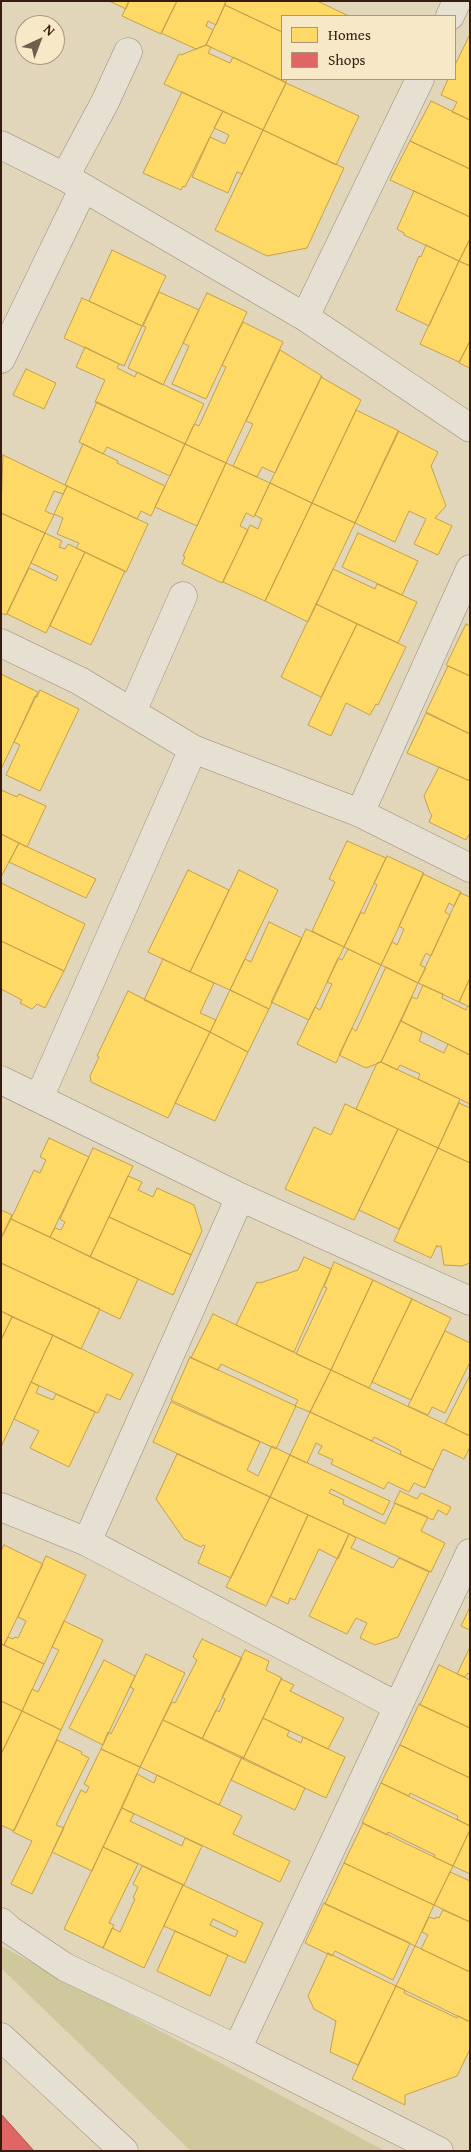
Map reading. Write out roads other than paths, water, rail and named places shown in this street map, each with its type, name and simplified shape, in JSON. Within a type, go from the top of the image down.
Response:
[{"type":"street","points":[[450,15],[457,1]]},
{"type":"street","points":[[1,359],[74,183],[105,102],[128,52]]},
{"type":"street","points":[[305,317],[420,80]]},
{"type":"street","points":[[1,145],[74,183],[305,317],[470,428]]},
{"type":"street","points":[[360,813],[470,569]]},
{"type":"street","points":[[132,712],[183,596]]},
{"type":"street","points":[[1,643],[80,681],[193,748],[360,813],[470,868]]},
{"type":"street","points":[[39,1098],[193,748]]},
{"type":"street","points":[[1,1080],[240,1197],[470,1301]]},
{"type":"street","points":[[87,1542],[240,1197]]},
{"type":"street","points":[[1,1507],[87,1542],[397,1706]]},
{"type":"street","points":[[237,2049],[470,1553]]},
{"type":"street","points":[[1,1922],[65,1967],[237,2049],[439,2151]]},
{"type":"street","points":[[1,2037],[124,2151]]}]
